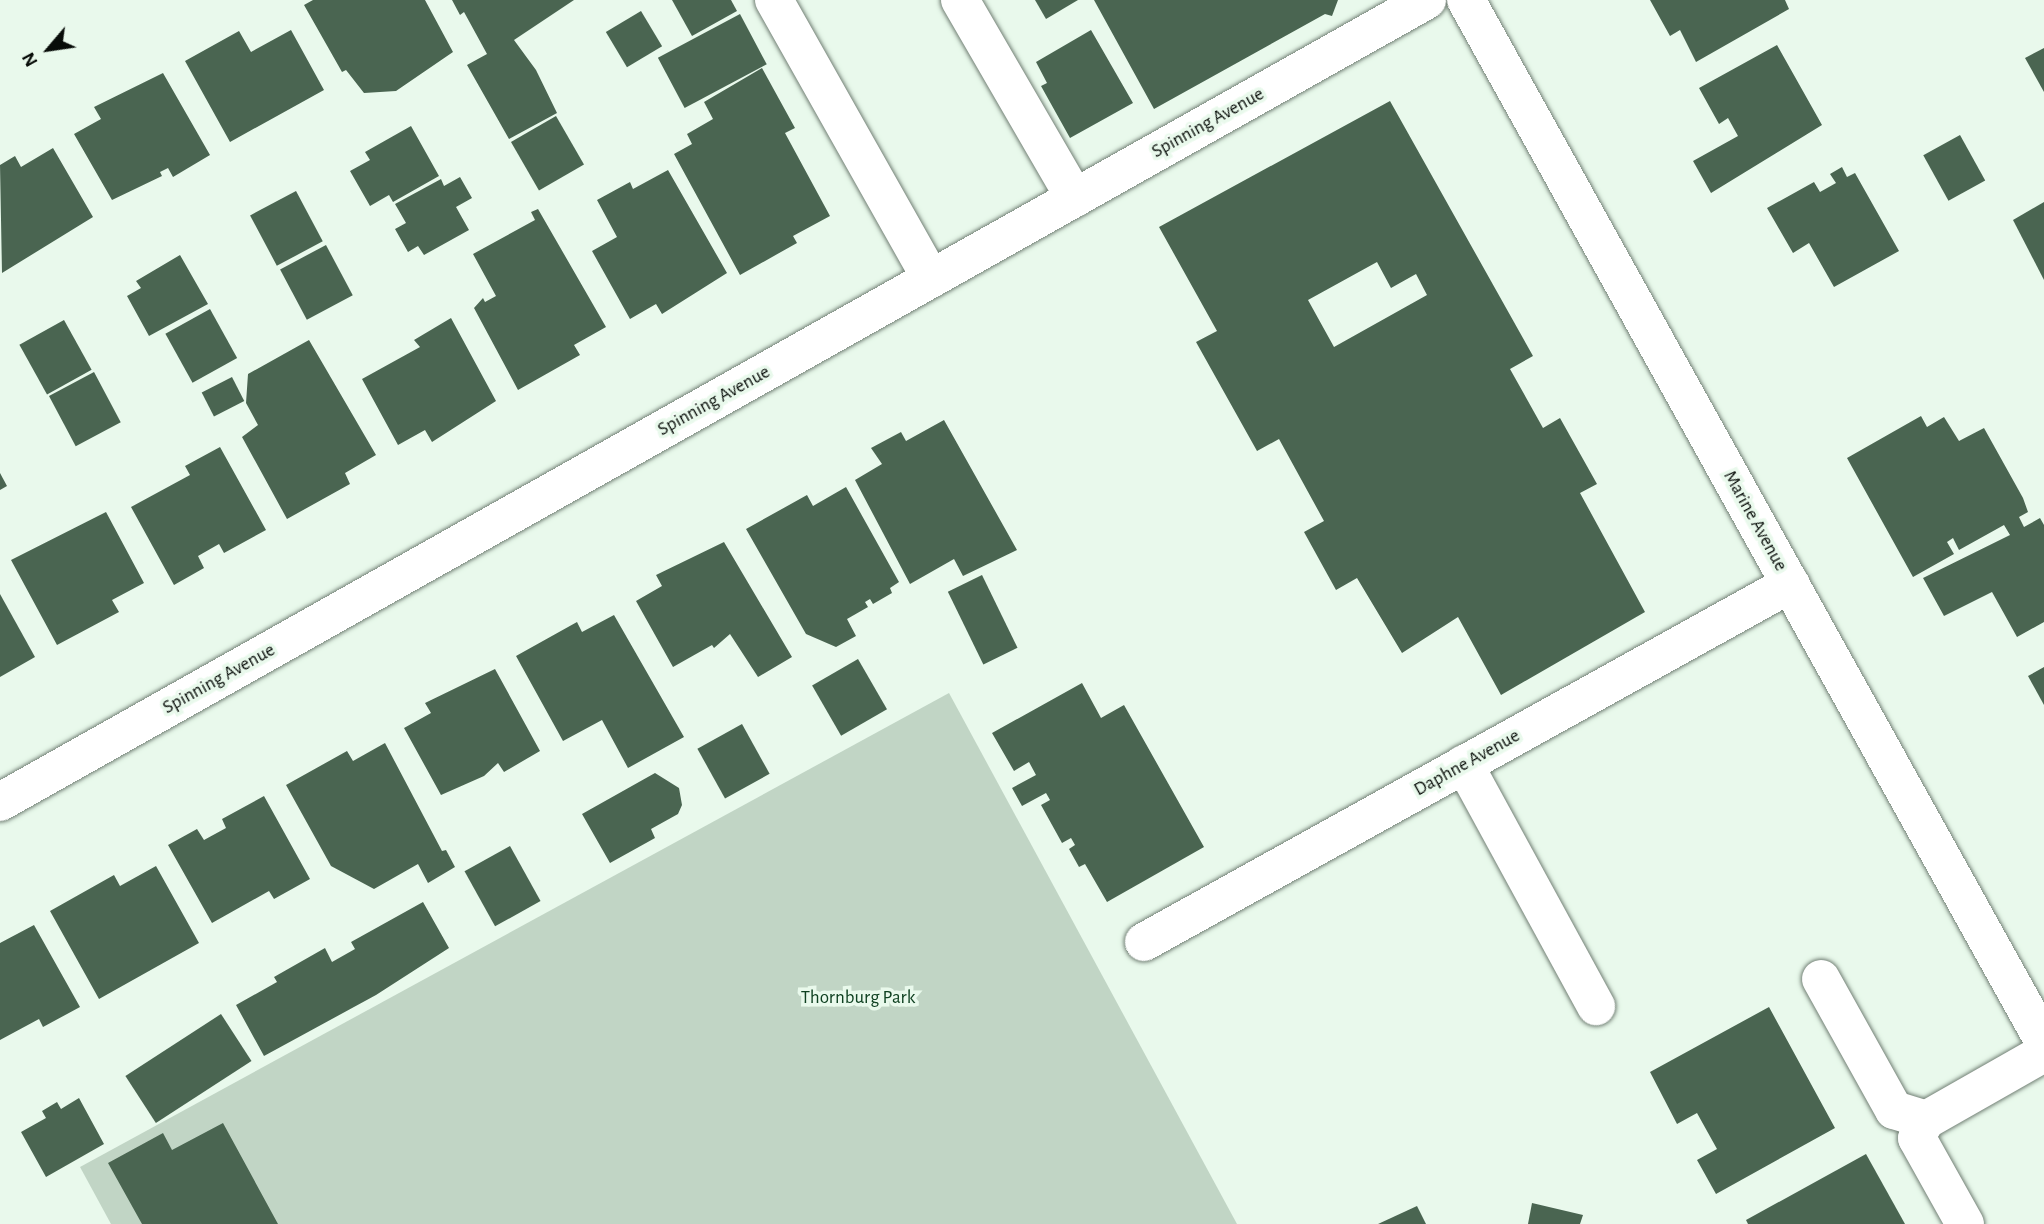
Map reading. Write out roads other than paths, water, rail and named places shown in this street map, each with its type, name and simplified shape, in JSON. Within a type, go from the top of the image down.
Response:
[{"type":"street","points":[[774,0],[931,279]]},
{"type":"street","points":[[960,0],[1075,198]]},
{"type":"street","name":"Spinning Avenue","points":[[0,802],[1427,0]]},
{"type":"street","name":"Marine Avenue","points":[[1466,0],[2044,1042]]},
{"type":"street","name":"Daphne Avenue","points":[[1144,942],[1790,584]]},
{"type":"street","points":[[1464,764],[1596,1006]]},
{"type":"street","points":[[1821,979],[1894,1110],[1926,1120]]},
{"type":"street","points":[[1965,1224],[1917,1138],[1926,1120],[2044,1053]]},
{"type":"park label","name":"Thornburg Park","points":[[858,998]]}]
